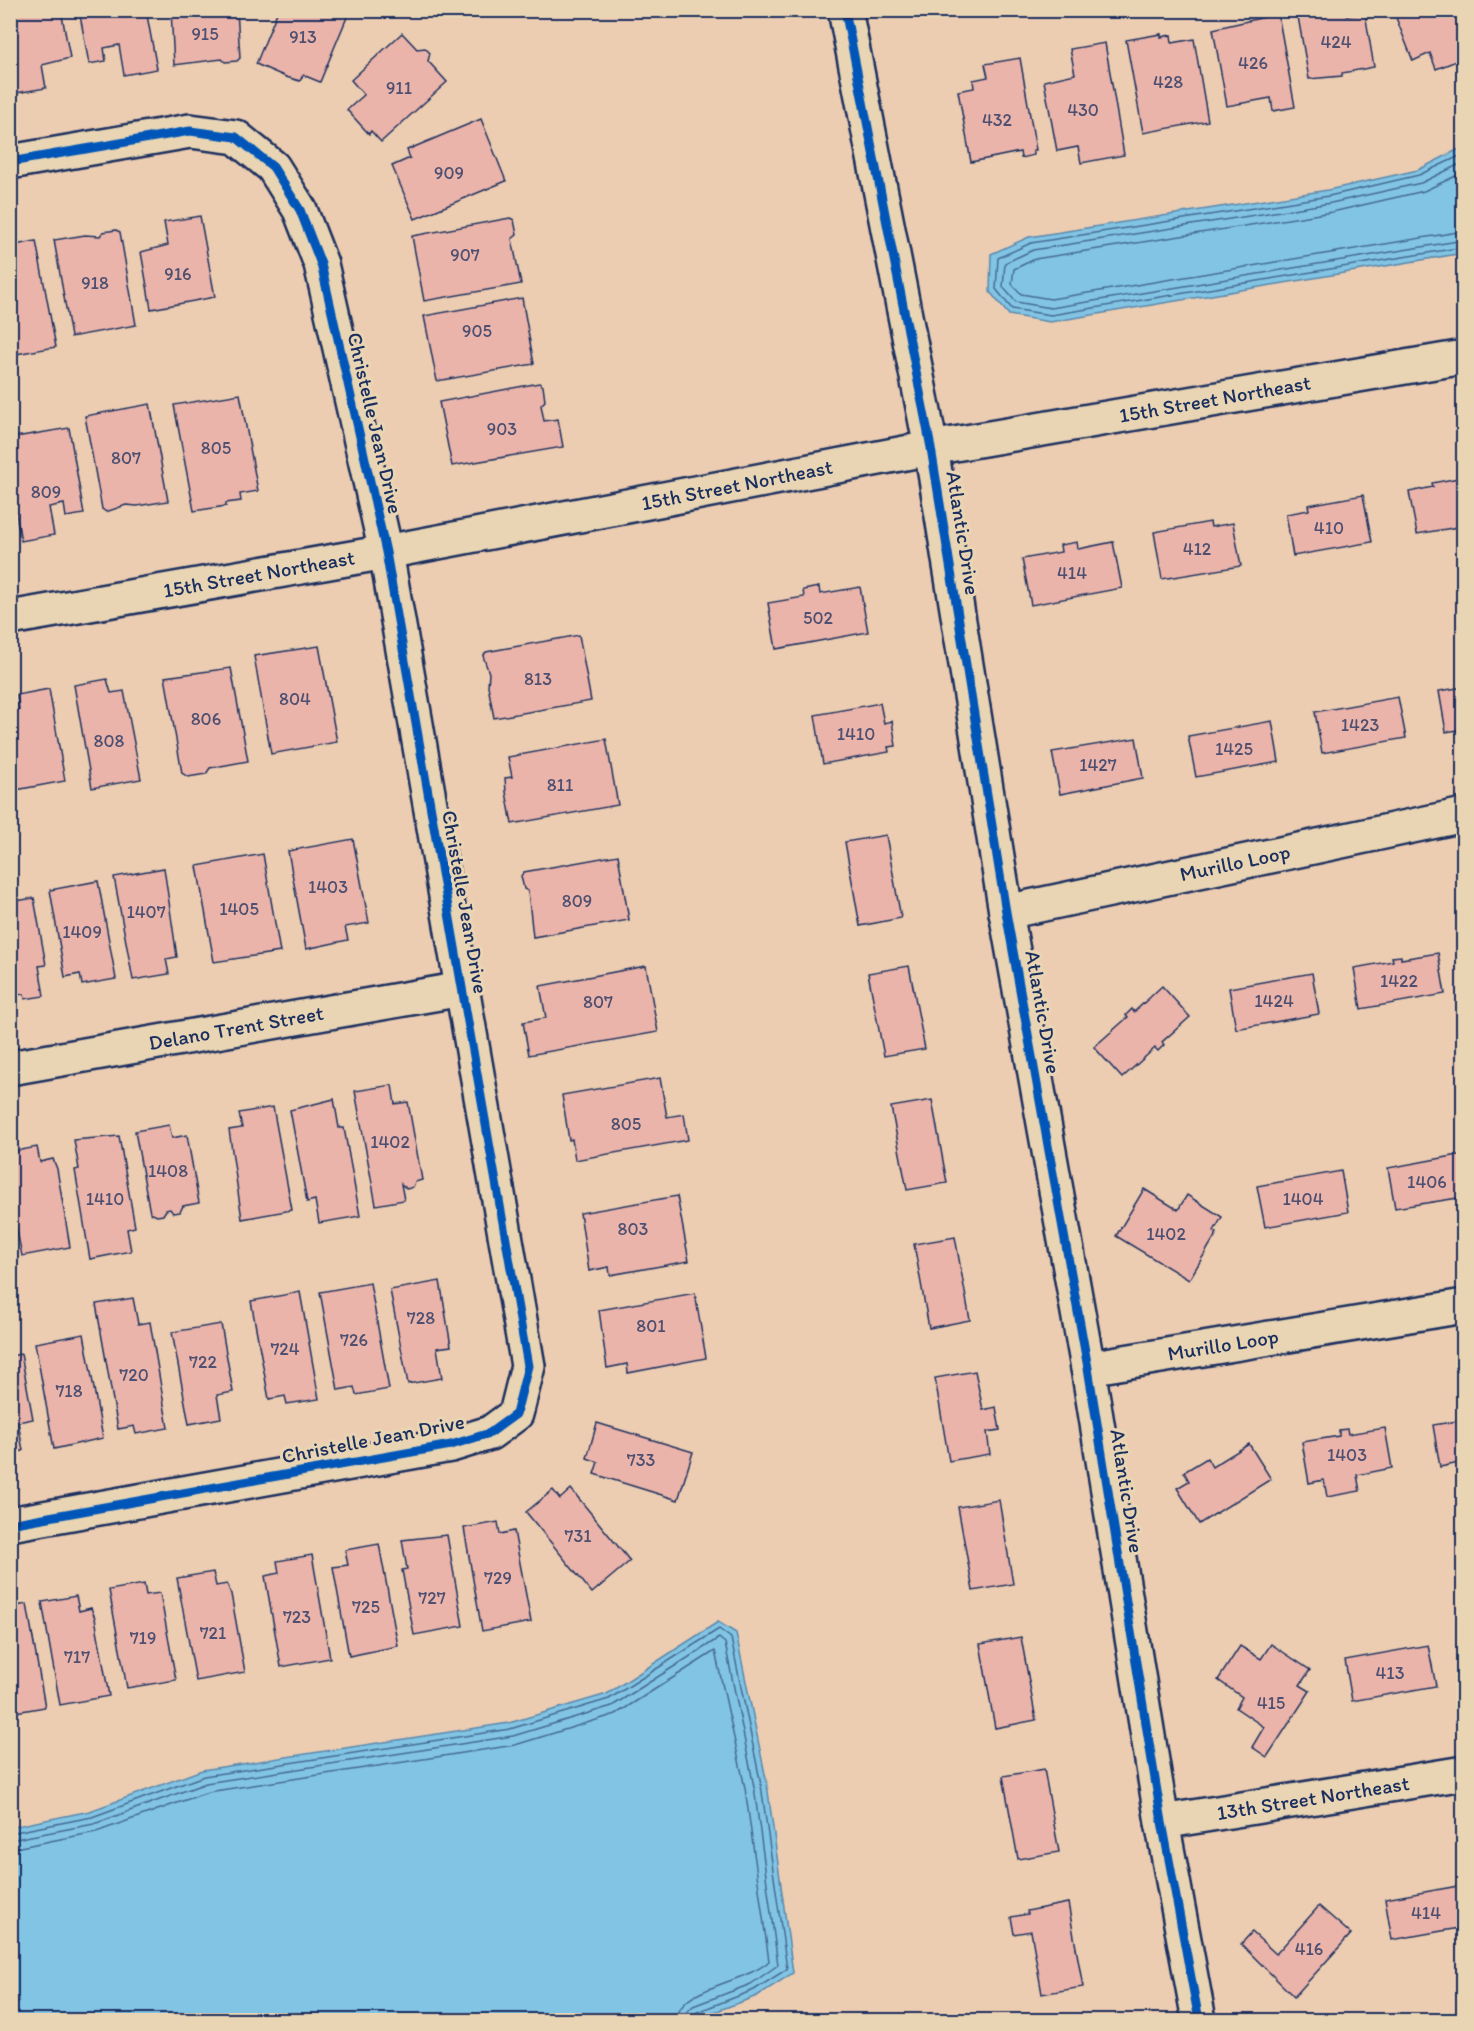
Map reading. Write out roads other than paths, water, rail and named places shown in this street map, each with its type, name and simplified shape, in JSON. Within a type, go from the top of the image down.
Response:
[{"type":"street","name":"Atlantic Drive","points":[[845,10],[931,448],[1006,912],[1089,1368],[1162,1822],[1199,2020]]},
{"type":"street","name":"Christelle Jean Drive","points":[[10,162],[190,131],[236,137],[273,167],[300,210],[321,264],[386,552],[528,1366],[516,1414],[490,1433],[451,1445],[10,1524]]},
{"type":"street","name":"15th Street Northeast","points":[[10,618],[386,552],[931,448],[1464,357]]},
{"type":"street","name":"Murillo Loop","points":[[1006,912],[1464,815]]},
{"type":"street","name":"Delano Trent Street","points":[[10,1068],[462,989]]},
{"type":"street","name":"Murillo Loop","points":[[1089,1368],[1464,1306]]},
{"type":"street","name":"13th Street Northeast","points":[[1162,1822],[1464,1773]]},
{"type":"water","points":[[1463,147],[1463,253],[1050,322],[1009,315],[990,292],[991,254],[1029,237],[1328,190],[1418,170]]},
{"type":"water","points":[[718,1622],[736,1633],[767,1784],[793,1973],[757,1996],[693,2020],[11,2020],[11,1827],[90,1811],[202,1770],[509,1723],[607,1694]]}]
